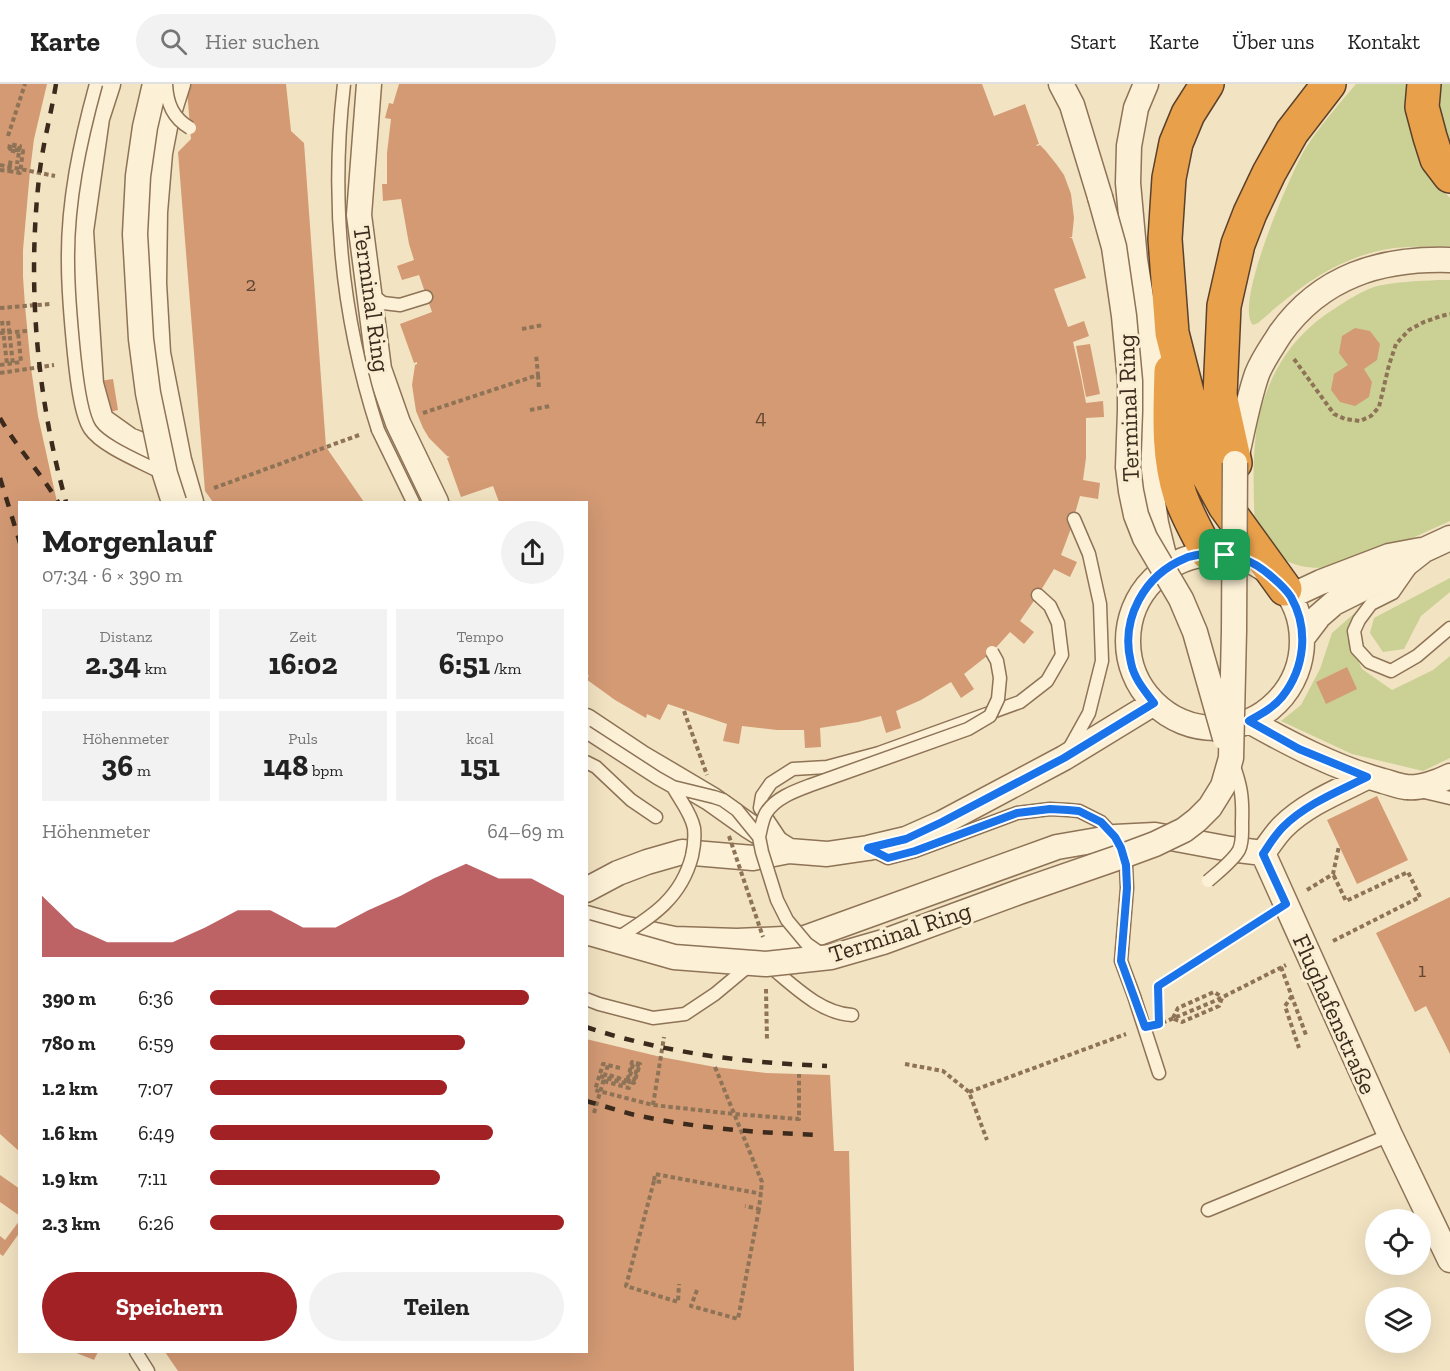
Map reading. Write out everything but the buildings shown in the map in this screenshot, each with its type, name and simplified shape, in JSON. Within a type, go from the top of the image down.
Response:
[{"type":"highway","points":[[1207,84],[1188,114],[1176,143],[1169,178],[1165,239],[1172,333],[1169,431],[1173,465],[1180,495],[1208,553]]},
{"type":"highway","points":[[1235,463],[1220,395],[1224,306],[1238,244],[1269,173],[1292,132],[1329,84]]},
{"type":"highway","points":[[1424,84],[1422,107],[1430,137],[1437,159],[1450,176]]},
{"type":"highway","points":[[1172,333],[1208,475],[1225,506],[1288,592]]},
{"type":"street","points":[[108,84],[97,118],[81,231],[91,384],[101,420],[172,467]]},
{"type":"street","points":[[154,84],[138,176],[135,234],[141,339],[146,382],[184,500]]},
{"type":"street","points":[[172,467],[158,353],[154,283],[155,212],[165,122],[178,84]]},
{"type":"street","name":"Terminal Ring","points":[[369,84],[359,215],[379,369],[398,423],[436,501]]},
{"type":"street","name":"Terminal Ring","points":[[1061,84],[1072,105],[1114,247],[1130,381],[1128,467],[1136,515],[1145,538],[1181,599],[1195,632],[1231,758]]},
{"type":"street","name":"Terminal Ring","points":[[1146,84],[1136,108],[1129,146],[1128,183],[1135,260],[1149,347],[1153,414],[1151,488],[1156,523],[1167,568]]},
{"type":"street","name":"Terminal Ring","points":[[588,923],[615,940],[674,957],[760,963],[831,957],[883,942],[1120,857],[1184,830],[1210,807],[1223,786],[1231,758],[1235,463],[1245,415],[1267,354],[1283,330],[1308,302],[1344,279],[1401,261],[1450,260]]},
{"type":"street","points":[[1303,637],[1319,616],[1334,603],[1396,572],[1424,550],[1450,538]]},
{"type":"street","points":[[1288,592],[1389,556],[1424,550]]},
{"type":"street","points":[[1208,553],[1246,560],[1264,570],[1288,592],[1299,615],[1303,637],[1301,659],[1292,682],[1281,698],[1268,710],[1249,721],[1226,727],[1208,728],[1183,722],[1154,703],[1139,684],[1131,663],[1128,634],[1132,612],[1145,589],[1167,568],[1187,557],[1208,553]]},
{"type":"street","points":[[588,889],[618,873],[682,852],[753,858],[789,851],[826,854],[868,848],[906,839],[1064,758],[1154,703]]},
{"type":"street","points":[[1249,721],[1299,749],[1367,777],[1408,788],[1433,784],[1450,776]]},
{"type":"street","points":[[588,722],[640,757],[711,798],[749,826],[789,851]]},
{"type":"street","points":[[1263,854],[1293,818],[1367,777]]},
{"type":"street","name":"Terminal Ring","points":[[588,922],[674,939],[805,938],[1057,847],[1115,837],[1155,835],[1263,854]]},
{"type":"street","name":"Flughafenstraße","points":[[1263,854],[1390,1135],[1450,1260]]},
{"type":"lane","points":[[96,84],[79,154],[70,211],[68,261],[76,370],[84,412],[90,429],[110,446],[172,467]]},
{"type":"lane","points":[[166,84],[172,112],[180,122],[190,128]]},
{"type":"lane","points":[[344,84],[337,174],[338,225],[345,291],[356,347],[378,430],[413,501]]},
{"type":"lane","points":[[369,292],[383,303],[400,305],[426,297]]},
{"type":"lane","points":[[1064,758],[1089,713],[1102,661],[1100,604],[1089,554],[1074,519]]},
{"type":"lane","points":[[1424,550],[1393,593],[1371,604],[1359,620],[1354,631],[1357,649],[1369,662],[1391,671],[1417,656],[1450,628]]},
{"type":"lane","points":[[789,851],[760,808],[762,796],[771,783],[794,769],[827,767],[879,753],[1020,702],[1047,681],[1062,654],[1058,623],[1050,606],[1038,595]]},
{"type":"lane","points":[[759,837],[766,814],[774,804],[787,795],[968,729],[990,716],[998,699],[1000,678],[997,661],[992,652]]},
{"type":"lane","points":[[588,733],[673,787],[714,796],[737,810],[759,837],[777,900],[788,920],[807,944],[831,957]]},
{"type":"lane","points":[[1209,881],[1239,850],[1242,834],[1243,796],[1231,758]]},
{"type":"lane","points":[[588,763],[596,767],[632,800],[657,817]]},
{"type":"lane","points":[[615,940],[650,917],[674,894],[689,866],[694,846],[694,828],[673,787]]},
{"type":"lane","points":[[1408,788],[1450,798]]},
{"type":"lane","points":[[868,848],[888,858],[915,851],[1017,813],[1050,809],[1079,811],[1101,822],[1115,837],[1126,865],[1127,888],[1121,961],[1159,1073]]},
{"type":"lane","points":[[588,1000],[653,1018],[685,1014],[760,963],[820,1005],[841,1014],[852,1015]]},
{"type":"lane","points":[[1208,1210],[1390,1135]]},
{"type":"lane","points":[[137,1353],[148,1371]]},
{"type":"path","points":[[8,136],[25,84]]},
{"type":"path","points":[[18,166],[20,146],[10,144],[9,150],[18,152],[19,149]]},
{"type":"path","points":[[0,167],[20,173],[23,151],[10,149],[10,145],[22,149],[18,166]]},
{"type":"path","points":[[9,171],[11,159],[11,163]]},
{"type":"path","points":[[0,167],[18,166],[75,181]]},
{"type":"path","points":[[0,308],[70,303]]},
{"type":"path","points":[[1293,357],[1334,414],[1345,419],[1360,421],[1371,416],[1379,407],[1396,344],[1409,330],[1424,322],[1450,314]]},
{"type":"path","points":[[2,321],[7,364]]},
{"type":"path","points":[[8,321],[13,364]]},
{"type":"path","points":[[522,329],[543,325]]},
{"type":"path","points":[[0,333],[27,331]]},
{"type":"path","points":[[0,365],[21,362],[18,332]]},
{"type":"path","points":[[536,353],[539,389]]},
{"type":"path","points":[[0,373],[54,365]]},
{"type":"path","points":[[417,415],[538,375]]},
{"type":"path","points":[[530,410],[550,406]]},
{"type":"path","points":[[184,500],[367,433]]},
{"type":"path","points":[[684,711],[739,863],[765,944],[760,963],[767,1041]]},
{"type":"path","points":[[1339,846],[1333,874],[1346,900],[1408,872],[1420,897],[1377,918]]},
{"type":"path","points":[[1159,1005],[1158,986],[1333,874]]},
{"type":"path","points":[[1281,967],[1306,1035]]},
{"type":"path","points":[[1214,992],[1222,997],[1220,1006],[1182,1022],[1173,1019],[1178,1008],[1214,992]]},
{"type":"path","points":[[1292,996],[1285,1006],[1299,1048]]},
{"type":"path","points":[[969,1092],[1145,1027],[1159,1024],[1159,1015]]},
{"type":"path","points":[[653,1105],[664,1032]]},
{"type":"path","points":[[609,1075],[634,1083],[640,1065],[632,1062],[628,1078],[631,1079]]},
{"type":"path","points":[[594,1113],[604,1081],[610,1065],[603,1064],[595,1090],[653,1105],[799,1119],[799,1074]]},
{"type":"path","points":[[600,1076],[628,1084],[633,1064],[638,1065],[634,1080],[631,1079],[628,1088],[604,1081]]},
{"type":"path","points":[[905,1064],[943,1071],[969,1092],[987,1140]]},
{"type":"path","points":[[697,1290],[691,1306],[738,1319],[762,1194],[762,1182],[715,1067]]},
{"type":"path","points":[[679,1284],[678,1302],[626,1286],[655,1173],[762,1194]]},
{"type":"path","points":[[654,1181],[661,1182]]},
{"type":"path","points":[[745,1206],[759,1209]]},
{"type":"green space","points":[[1356,84],[1409,84],[1409,117],[1413,139],[1438,185],[1450,198],[1450,246],[1394,248],[1355,258],[1320,275],[1253,325],[1249,313],[1257,267],[1288,184],[1311,140]]},
{"type":"green space","points":[[1435,84],[1450,84],[1450,156],[1443,147]]},
{"type":"green space","points":[[1450,280],[1450,521],[1371,556],[1342,565],[1312,568],[1283,559],[1255,534],[1256,433],[1272,378],[1281,362],[1304,333],[1318,320],[1358,294],[1389,284]]},
{"type":"green space","points":[[1450,578],[1450,592],[1421,616],[1404,649],[1383,652],[1370,633],[1374,618]]},
{"type":"green space","points":[[1357,611],[1347,637],[1362,669],[1392,690],[1433,670],[1450,656],[1450,758],[1423,771],[1352,754],[1281,721],[1301,705],[1320,669],[1332,633]]},
{"type":"railway","points":[[56,84],[39,178],[34,260],[37,342],[42,382],[48,422],[66,501]]},
{"type":"railway","points":[[0,418],[57,501]]},
{"type":"railway","points":[[0,478],[18,536]]},
{"type":"railway","points":[[588,1028],[645,1044],[705,1055],[827,1066]]},
{"type":"railway","points":[[588,1102],[631,1114],[678,1123],[750,1131],[822,1135]]},
{"type":"route","points":[[1208,553],[1225,555],[1246,560],[1264,570],[1285,589],[1291,596],[1299,615],[1303,637],[1301,659],[1292,682],[1281,698],[1268,710],[1249,721],[1299,749],[1367,777],[1311,806],[1282,829],[1263,854],[1286,904],[1158,986],[1159,1024],[1145,1027],[1121,961],[1127,888],[1126,865],[1115,837],[1101,822],[1079,811],[1050,809],[1017,813],[915,851],[888,858],[868,848],[906,839],[942,822],[1064,758],[1154,703],[1139,684],[1131,663],[1128,634],[1132,612],[1145,589],[1167,568],[1187,557],[1208,553]]}]
